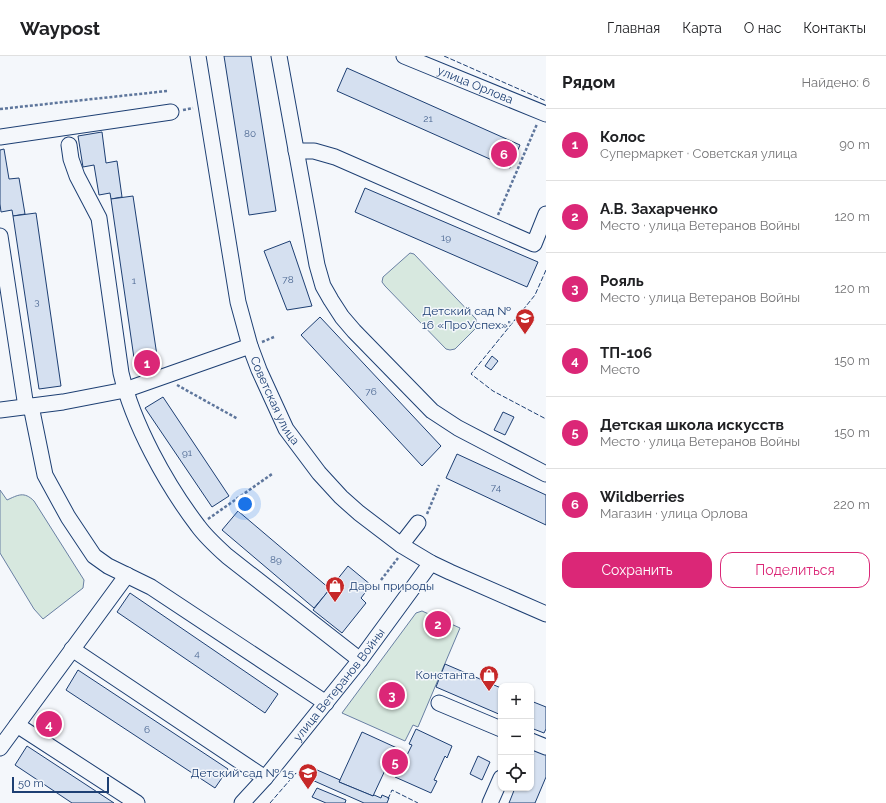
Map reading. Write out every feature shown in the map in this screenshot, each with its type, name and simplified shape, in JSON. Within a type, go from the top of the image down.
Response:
[{"type":"street","name":"Советская улица","points":[[198,56],[238,302],[250,346],[259,370],[286,429],[319,474],[340,497],[401,545],[431,563],[546,614]]},
{"type":"street","points":[[279,56],[317,264],[323,286],[342,317],[432,411],[458,428],[546,474]]},
{"type":"street","name":"улица Орлова","points":[[404,56],[544,113]]},
{"type":"street","points":[[0,137],[170,112]]},
{"type":"street","points":[[69,145],[71,159],[77,176],[99,218],[121,373],[125,390],[162,472],[198,526],[227,556],[360,660]]},
{"type":"street","points":[[296,151],[314,151],[335,157],[534,244],[546,214]]},
{"type":"street","points":[[0,236],[28,406],[45,475],[58,500],[94,556],[108,566],[152,587],[326,703]]},
{"type":"street","points":[[0,410],[63,402],[125,390],[250,346]]},
{"type":"street","points":[[401,545],[418,523]]},
{"type":"street","name":"улица Ветеранов Войны","points":[[242,803],[265,778],[360,660],[431,563]]},
{"type":"street","points":[[0,748],[126,574]]},
{"type":"street","points":[[72,649],[265,778]]},
{"type":"street","points":[[439,703],[498,728]]},
{"type":"street","points":[[17,725],[137,803]]},
{"type":"street","points":[[534,742],[546,747]]},
{"type":"street","points":[[490,803],[498,785]]},
{"type":"path","points":[[0,109],[167,91]]},
{"type":"path","points":[[493,227],[544,113]]},
{"type":"path","points":[[161,377],[238,418]]},
{"type":"path","points":[[198,526],[272,474]]},
{"type":"shaded area","points":[[410,253],[414,254],[476,319],[476,328],[455,349],[446,349],[382,282],[383,277]]},
{"type":"shaded area","points":[[0,490],[7,500],[18,495],[24,495],[34,501],[84,580],[83,588],[43,619],[34,609],[0,553]]},
{"type":"shaded area","points":[[422,611],[460,628],[418,727],[413,725],[405,741],[342,713],[416,613]]},
{"type":"building","points":[[224,56],[251,56],[276,211],[249,215]]},
{"type":"building","points":[[347,68],[520,145],[510,168],[337,91]]},
{"type":"building","points":[[102,132],[106,163],[117,161],[122,197],[111,199],[110,193],[99,195],[94,165],[83,167],[78,136]]},
{"type":"building","points":[[4,149],[9,179],[19,178],[25,214],[13,216],[12,210],[1,212],[0,150]]},
{"type":"building","points":[[365,188],[538,262],[527,287],[355,212]]},
{"type":"building","points":[[133,196],[159,369],[136,372],[111,199]]},
{"type":"building","points":[[36,213],[61,386],[39,389],[13,216]]},
{"type":"building","points":[[290,241],[312,306],[287,310],[264,251]]},
{"type":"building","points":[[320,317],[441,446],[422,466],[301,335]]},
{"type":"building","points":[[492,356],[498,361],[491,370],[485,366]]},
{"type":"building","points":[[163,397],[229,496],[212,507],[145,408]]},
{"type":"building","points":[[503,412],[514,417],[505,435],[494,430]]},
{"type":"building","points":[[457,454],[546,495],[546,525],[446,478]]},
{"type":"building","points":[[238,511],[330,589],[314,608],[222,530]]},
{"type":"building","points":[[348,566],[371,585],[361,598],[366,603],[342,633],[313,610]]},
{"type":"building","points":[[130,593],[278,694],[265,713],[117,612]]},
{"type":"building","points":[[445,664],[498,687],[498,714],[436,687]]},
{"type":"building","points":[[78,670],[228,769],[215,788],[66,690]]},
{"type":"building","points":[[534,702],[546,707],[546,729],[544,733],[534,729]]},
{"type":"building","points":[[49,711],[60,718],[49,736],[38,729]]},
{"type":"building","points":[[416,729],[452,746],[447,758],[445,756],[434,780],[437,781],[431,793],[395,777],[398,771],[387,766],[373,796],[339,782],[362,732],[397,748],[394,754],[405,759],[412,745],[409,744]]},
{"type":"building","points":[[27,746],[114,803],[72,803],[15,765]]},
{"type":"building","points":[[534,749],[546,753],[546,777],[535,803],[509,803],[514,791],[534,791]]},
{"type":"building","points":[[478,756],[490,762],[482,780],[470,774]]},
{"type":"building","points":[[308,766],[340,780],[339,782],[373,796],[374,795],[381,798],[382,795],[389,798],[387,803],[364,803],[303,776]]},
{"type":"building","points":[[317,788],[346,800],[345,803],[326,803],[312,797]]},
{"type":"fence","points":[[444,56],[546,101]]},
{"type":"fence","points":[[546,270],[535,295],[471,374],[493,391],[546,419]]},
{"type":"fence","points":[[270,803],[296,773],[304,777]]},
{"type":"fence","points":[[388,799],[392,790],[418,803]]},
{"type":"place","name":"Wildberries","points":[[504,154]]},
{"type":"place","name":"Детский сад № 16 «ПроУспех»\"","points":[[525,335]]},
{"type":"place","name":"Колос","points":[[147,363]]},
{"type":"place","name":"Дары природы","points":[[335,603]]},
{"type":"place","name":"А.В. Захарченко","points":[[438,624]]},
{"type":"place","name":"Константа","points":[[489,692]]},
{"type":"place","name":"Рояль","points":[[392,695]]},
{"type":"place","name":"ТП-106","points":[[49,724]]},
{"type":"place","name":"Детская школа искусств","points":[[395,762]]},
{"type":"place","name":"Детский сад № 15","points":[[308,790]]}]
